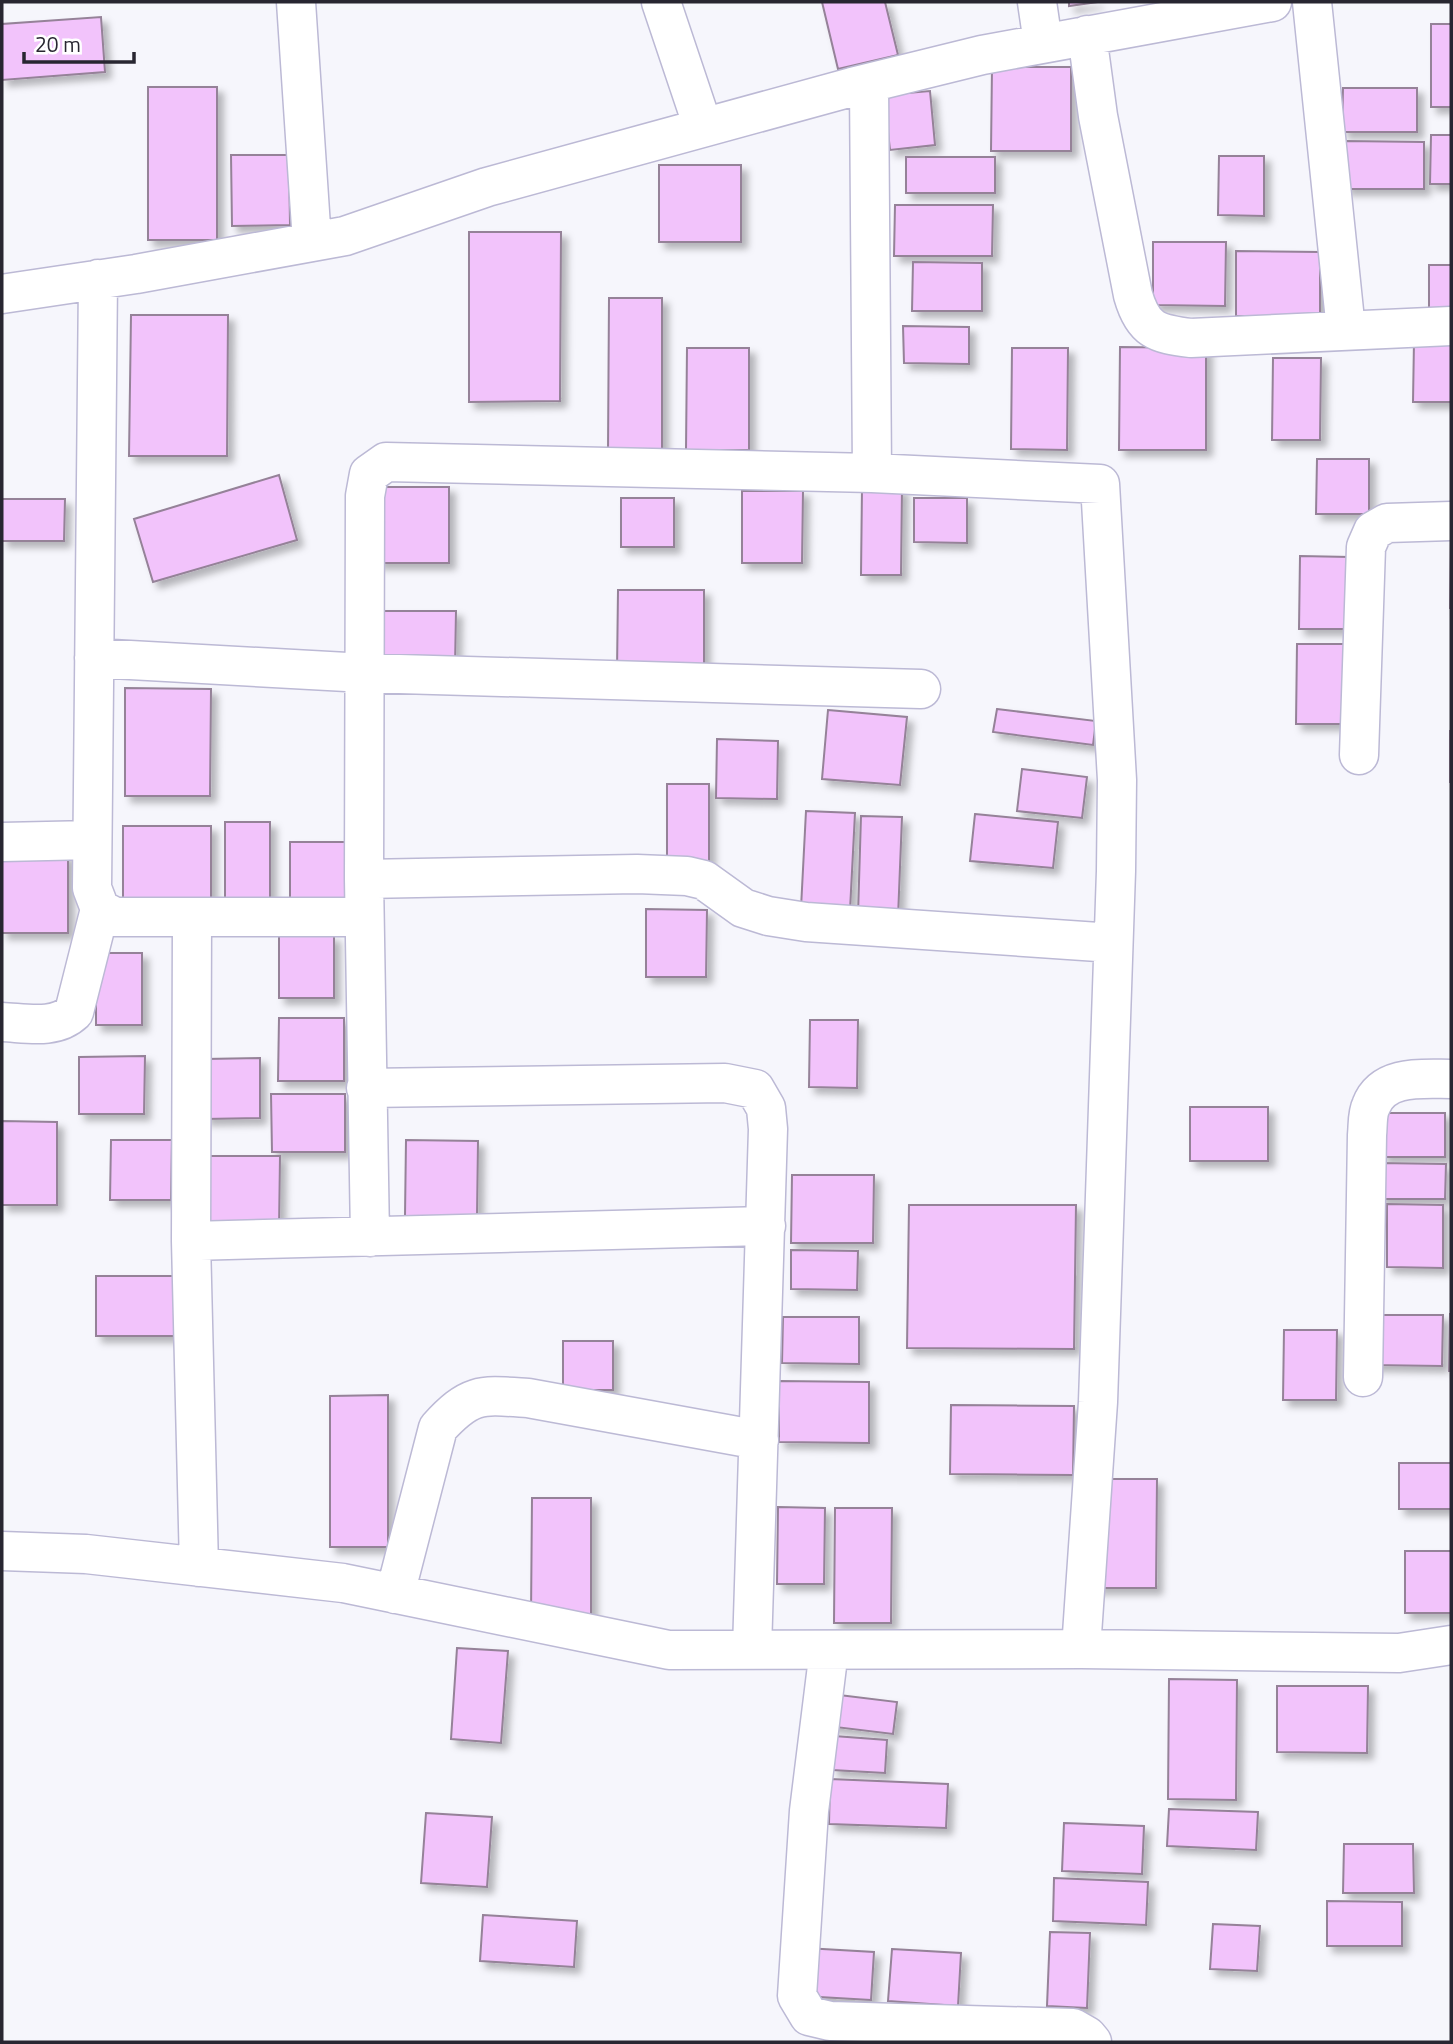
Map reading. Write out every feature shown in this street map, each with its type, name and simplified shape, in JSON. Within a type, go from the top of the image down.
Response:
[{"type":"street","points":[[296,2],[312,242]]},
{"type":"street","points":[[661,2],[703,127]]},
{"type":"street","points":[[1037,2],[1043,43]]},
{"type":"street","points":[[1311,2],[1346,330]]},
{"type":"street","points":[[2,293],[345,236],[487,187],[703,127],[982,55],[1250,4]]},
{"type":"street","points":[[1087,35],[1098,116],[1133,295],[1137,308],[1149,327],[1164,335],[1191,338],[1451,326]]},
{"type":"street","points":[[869,84],[872,473]]},
{"type":"street","points":[[2,1023],[63,1022],[74,1012],[100,909],[92,888],[98,279]]},
{"type":"street","points":[[370,1237],[364,917],[365,496],[369,474],[386,462],[872,473],[1100,484],[1117,780],[1098,1402],[1081,1649]]},
{"type":"street","points":[[1359,755],[1366,547],[1373,531],[1387,523],[1451,521]]},
{"type":"street","points":[[94,658],[365,673],[921,689]]},
{"type":"street","points":[[2,842],[92,840]]},
{"type":"street","points":[[364,879],[637,874],[687,876],[704,880],[743,908],[768,916],[806,922],[1113,943]]},
{"type":"street","points":[[100,909],[115,917],[364,917]]},
{"type":"street","points":[[192,918],[191,1241],[199,1567]]},
{"type":"street","points":[[1363,1377],[1370,1107],[1383,1088],[1403,1080],[1451,1079]]},
{"type":"street","points":[[366,1088],[725,1083],[755,1089],[766,1108],[768,1129],[752,1650]]},
{"type":"street","points":[[191,1241],[766,1226]]},
{"type":"street","points":[[395,1594],[438,1428],[456,1409],[471,1399],[492,1395],[528,1398],[759,1440]]},
{"type":"street","points":[[2,1551],[86,1553],[343,1583],[670,1650],[1081,1649],[1399,1653],[1451,1646]]},
{"type":"street","points":[[829,1650],[809,1811],[797,1996],[809,2016],[830,2021],[1073,2028],[1092,2042]]},
{"type":"building","points":[[822,2],[885,2],[898,55],[838,69]]},
{"type":"building","points":[[1069,2],[1098,2],[1069,6]]},
{"type":"building","points":[[101,17],[105,72],[2,80],[2,24]]},
{"type":"building","points":[[1431,24],[1451,24],[1451,107],[1431,107]]},
{"type":"building","points":[[992,67],[1071,67],[1071,151],[991,151]]},
{"type":"building","points":[[148,87],[217,87],[217,240],[148,240]]},
{"type":"building","points":[[1343,88],[1417,88],[1417,132],[1342,132]]},
{"type":"building","points":[[930,91],[935,145],[890,150],[884,95]]},
{"type":"building","points":[[1431,135],[1451,135],[1451,184],[1430,184]]},
{"type":"building","points":[[1345,141],[1424,142],[1424,189],[1344,189]]},
{"type":"building","points":[[231,155],[289,155],[290,225],[232,226]]},
{"type":"building","points":[[1219,156],[1264,156],[1264,216],[1218,215]]},
{"type":"building","points":[[906,157],[995,157],[995,193],[906,193]]},
{"type":"building","points":[[659,165],[741,165],[741,242],[659,242]]},
{"type":"building","points":[[895,205],[993,205],[992,256],[894,256]]},
{"type":"building","points":[[469,232],[561,232],[560,401],[469,402]]},
{"type":"building","points":[[1153,242],[1226,242],[1225,306],[1153,305]]},
{"type":"building","points":[[1236,251],[1320,252],[1320,316],[1236,316]]},
{"type":"building","points":[[913,262],[982,263],[982,311],[912,311]]},
{"type":"building","points":[[1429,265],[1451,265],[1451,313],[1429,313]]},
{"type":"building","points":[[609,298],[662,298],[662,452],[608,451]]},
{"type":"building","points":[[131,315],[228,315],[227,456],[129,456]]},
{"type":"building","points":[[903,326],[969,327],[969,364],[904,363]]},
{"type":"building","points":[[1414,341],[1451,341],[1451,402],[1413,402]]},
{"type":"building","points":[[1120,347],[1206,348],[1206,450],[1119,450]]},
{"type":"building","points":[[687,348],[749,348],[749,450],[686,450]]},
{"type":"building","points":[[1012,348],[1068,348],[1067,450],[1011,449]]},
{"type":"building","points":[[1273,358],[1321,358],[1320,440],[1272,440]]},
{"type":"building","points":[[1317,459],[1369,459],[1369,514],[1316,514]]},
{"type":"building","points":[[279,475],[297,540],[153,582],[134,519]]},
{"type":"building","points":[[376,487],[449,487],[449,563],[376,563]]},
{"type":"building","points":[[862,488],[902,488],[901,575],[861,575]]},
{"type":"building","points":[[742,491],[803,491],[802,563],[742,563]]},
{"type":"building","points":[[621,498],[674,498],[674,547],[621,547]]},
{"type":"building","points":[[914,498],[967,498],[967,543],[914,542]]},
{"type":"building","points":[[2,499],[65,499],[64,541],[2,541]]},
{"type":"building","points":[[1451,539],[1451,608],[1450,608]]},
{"type":"building","points":[[1300,556],[1350,557],[1349,629],[1299,629]]},
{"type":"building","points":[[618,590],[704,590],[704,671],[617,671]]},
{"type":"building","points":[[378,611],[456,611],[455,666],[378,666]]},
{"type":"building","points":[[1297,644],[1349,644],[1349,724],[1296,724]]},
{"type":"building","points":[[125,688],[211,689],[210,796],[125,796]]},
{"type":"building","points":[[997,709],[1096,721],[1093,745],[993,732]]},
{"type":"building","points":[[828,710],[907,717],[900,785],[822,779]]},
{"type":"building","points":[[1451,731],[1451,782],[1450,782]]},
{"type":"building","points":[[717,739],[778,741],[777,799],[716,798]]},
{"type":"building","points":[[1022,769],[1087,777],[1082,818],[1017,811]]},
{"type":"building","points":[[667,784],[709,784],[709,862],[667,861]]},
{"type":"building","points":[[806,811],[855,813],[850,910],[801,908]]},
{"type":"building","points":[[975,814],[1058,822],[1053,868],[970,861]]},
{"type":"building","points":[[861,816],[902,817],[898,917],[858,915]]},
{"type":"building","points":[[225,822],[270,822],[270,900],[225,900]]},
{"type":"building","points":[[123,826],[211,826],[211,898],[123,898]]},
{"type":"building","points":[[290,842],[355,842],[355,903],[290,902]]},
{"type":"building","points":[[2,854],[68,854],[68,933],[2,933]]},
{"type":"building","points":[[646,909],[707,910],[706,977],[646,977]]},
{"type":"building","points":[[279,936],[334,936],[334,998],[279,998]]},
{"type":"building","points":[[96,953],[142,953],[142,1025],[96,1025]]},
{"type":"building","points":[[279,1018],[344,1018],[344,1081],[278,1081]]},
{"type":"building","points":[[810,1020],[858,1020],[857,1088],[809,1087]]},
{"type":"building","points":[[145,1056],[144,1114],[79,1114],[79,1057]]},
{"type":"building","points":[[260,1058],[260,1118],[204,1119],[205,1059]]},
{"type":"building","points":[[271,1094],[345,1094],[345,1152],[272,1152]]},
{"type":"building","points":[[1190,1107],[1268,1107],[1268,1161],[1190,1161]]},
{"type":"building","points":[[1381,1113],[1445,1113],[1445,1157],[1381,1157]]},
{"type":"building","points":[[2,1121],[57,1122],[57,1205],[2,1205]]},
{"type":"building","points":[[111,1140],[172,1140],[171,1200],[110,1200]]},
{"type":"building","points":[[406,1140],[478,1141],[477,1216],[405,1216]]},
{"type":"building","points":[[208,1156],[280,1156],[279,1230],[208,1230]]},
{"type":"building","points":[[1378,1163],[1446,1164],[1445,1199],[1378,1199]]},
{"type":"building","points":[[792,1175],[874,1175],[873,1243],[791,1243]]},
{"type":"building","points":[[1387,1204],[1443,1205],[1443,1268],[1387,1267]]},
{"type":"building","points":[[909,1205],[1076,1205],[1074,1349],[907,1348]]},
{"type":"building","points":[[791,1250],[858,1251],[857,1290],[791,1289]]},
{"type":"building","points":[[96,1276],[175,1276],[175,1336],[96,1336]]},
{"type":"building","points":[[1450,1314],[1451,1371],[1449,1371]]},
{"type":"building","points":[[1370,1315],[1443,1315],[1442,1366],[1370,1365]]},
{"type":"building","points":[[783,1317],[859,1317],[859,1364],[782,1363]]},
{"type":"building","points":[[1284,1330],[1337,1330],[1336,1400],[1283,1400]]},
{"type":"building","points":[[563,1341],[613,1341],[613,1390],[563,1390]]},
{"type":"building","points":[[779,1381],[869,1382],[869,1443],[779,1442]]},
{"type":"building","points":[[388,1395],[388,1547],[330,1547],[330,1396]]},
{"type":"building","points":[[951,1405],[1074,1406],[1073,1475],[950,1474]]},
{"type":"building","points":[[1399,1463],[1451,1463],[1451,1509],[1399,1509]]},
{"type":"building","points":[[1095,1479],[1157,1479],[1156,1588],[1095,1588]]},
{"type":"building","points":[[532,1498],[591,1498],[591,1616],[531,1616]]},
{"type":"building","points":[[778,1507],[825,1508],[824,1584],[777,1584]]},
{"type":"building","points":[[835,1508],[892,1508],[891,1623],[834,1623]]},
{"type":"building","points":[[1405,1551],[1451,1551],[1451,1613],[1405,1613]]},
{"type":"building","points":[[457,1648],[508,1651],[501,1743],[451,1739]]},
{"type":"building","points":[[1169,1679],[1237,1680],[1236,1800],[1168,1799]]},
{"type":"building","points":[[1277,1686],[1368,1686],[1367,1753],[1277,1752]]},
{"type":"building","points":[[831,1694],[897,1702],[893,1734],[827,1726]]},
{"type":"building","points":[[834,1736],[887,1740],[885,1773],[832,1770]]},
{"type":"building","points":[[830,1779],[948,1784],[946,1828],[829,1824]]},
{"type":"building","points":[[1169,1809],[1258,1812],[1256,1850],[1167,1846]]},
{"type":"building","points":[[426,1813],[492,1817],[487,1887],[421,1883]]},
{"type":"building","points":[[1064,1823],[1144,1826],[1142,1874],[1062,1871]]},
{"type":"building","points":[[1344,1844],[1413,1844],[1414,1893],[1343,1893]]},
{"type":"building","points":[[1054,1878],[1148,1882],[1146,1925],[1053,1921]]},
{"type":"building","points":[[1327,1901],[1402,1902],[1402,1946],[1327,1946]]},
{"type":"building","points":[[483,1915],[577,1921],[574,1967],[480,1961]]},
{"type":"building","points":[[1213,1924],[1260,1926],[1257,1971],[1210,1969]]},
{"type":"building","points":[[1050,1932],[1090,1933],[1087,2008],[1047,2006]]},
{"type":"building","points":[[805,1948],[874,1952],[871,2000],[802,1996]]},
{"type":"building","points":[[892,1949],[961,1953],[958,2006],[888,2001]]}]
